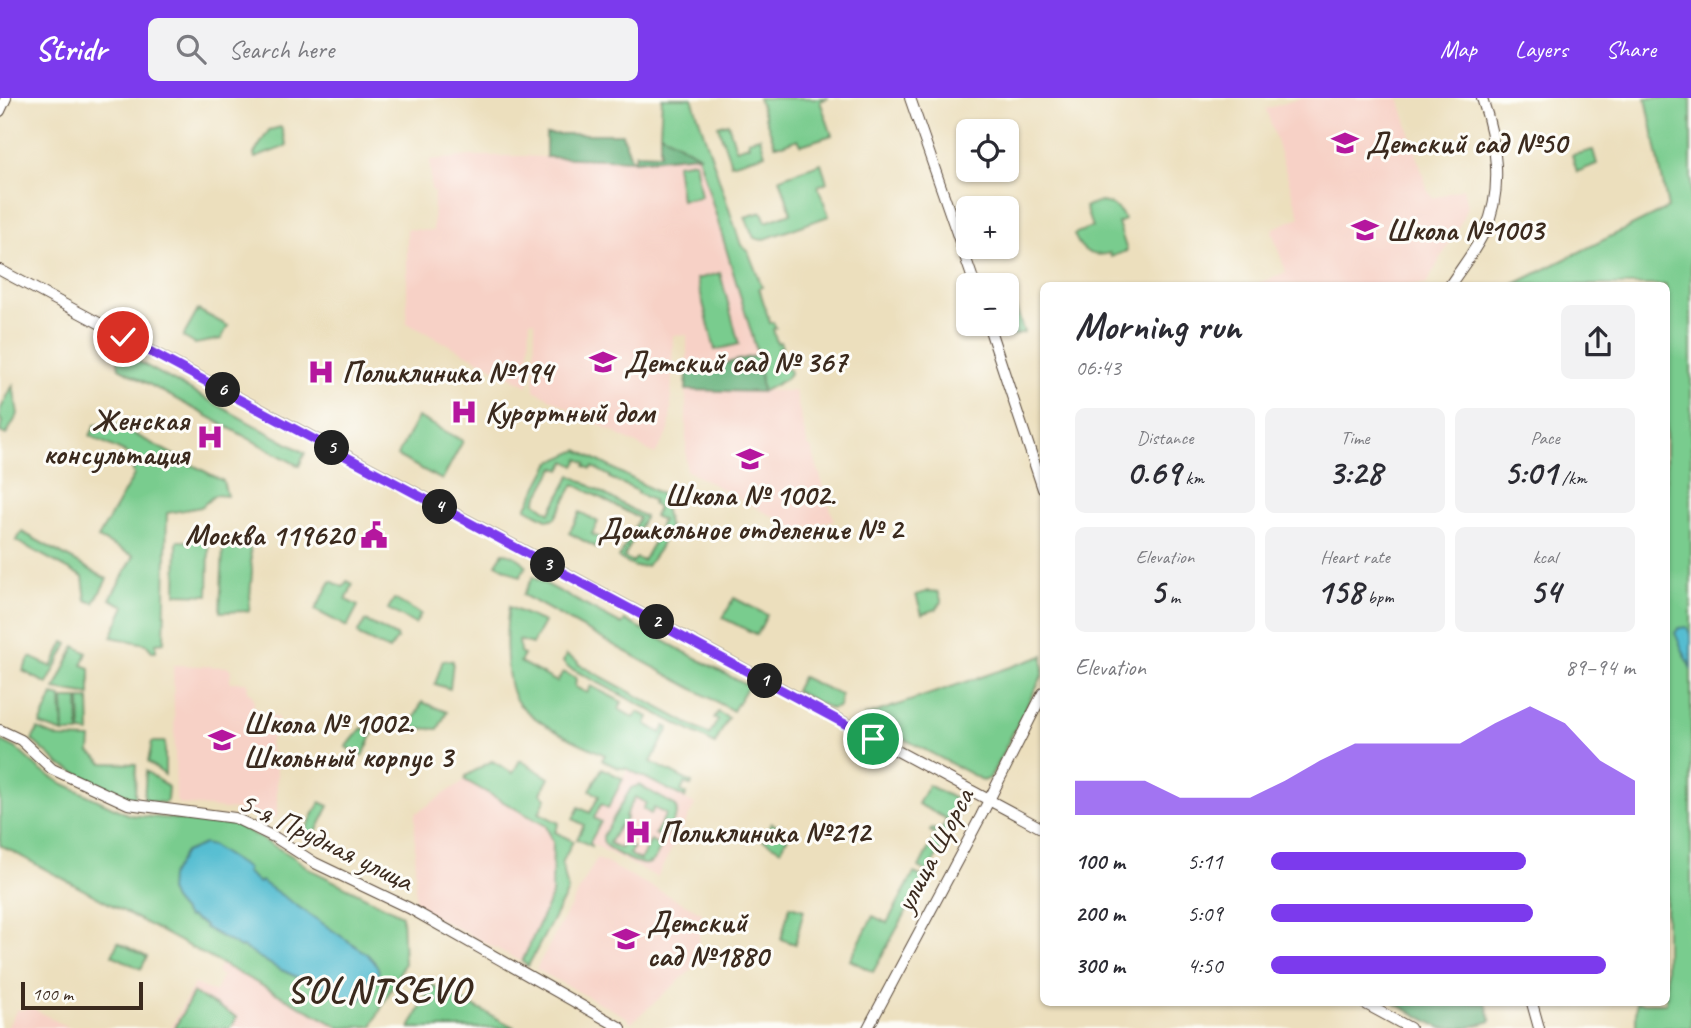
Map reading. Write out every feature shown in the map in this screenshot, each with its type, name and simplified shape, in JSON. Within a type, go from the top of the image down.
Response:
[{"type":"street","points":[[0,111],[6,98]]},
{"type":"street","points":[[910,98],[971,273]]},
{"type":"street","points":[[1452,282],[1484,232],[1492,208],[1495,153],[1482,98]]},
{"type":"street","points":[[0,270],[1040,827]]},
{"type":"street","points":[[992,336],[1040,480]]},
{"type":"street","name":"улица Щорса","points":[[868,1028],[1040,700]]},
{"type":"street","name":"5-я Прудная улица","points":[[0,730],[21,740],[52,769],[128,804],[235,818],[276,838],[315,863],[409,908],[621,1028]]},
{"type":"street","points":[[1370,1006],[1410,1028]]},
{"type":"street","points":[[1533,1006],[1539,1028]]},
{"type":"street","points":[[1530,1028],[1536,1016]]},
{"type":"shaded area","points":[[1301,98],[1399,98],[1428,191],[1433,198],[1463,188],[1467,206],[1428,282],[1262,282],[1286,272],[1272,232],[1274,228],[1300,217],[1266,109]]},
{"type":"shaded area","points":[[698,155],[758,355],[687,373],[687,335],[673,335],[669,431],[655,454],[534,390],[535,321],[530,321],[528,386],[407,323],[407,229],[433,231],[434,192],[431,189],[430,160],[472,156],[520,156],[634,161]]},
{"type":"shaded area","name":"Школа № 1002. Дошкольное отделение № 2","points":[[686,390],[795,391],[808,447],[811,447],[834,520],[798,530],[686,470]]},
{"type":"shaded area","name":"Школа № 1002. Школьный корпус 3","points":[[173,665],[228,667],[231,670],[230,682],[247,682],[248,691],[254,698],[254,708],[278,718],[277,728],[269,743],[270,750],[277,757],[277,818],[180,804],[176,800]]},
{"type":"shaded area","name":"Поликлиника №212","points":[[628,769],[695,804],[657,877],[590,843],[600,823],[593,818],[601,804],[608,807]]},
{"type":"shaded area","points":[[465,780],[546,826],[553,843],[552,895],[522,962],[415,906],[415,814]]},
{"type":"shaded area","name":"Детский сад №1880","points":[[597,858],[702,913],[696,966],[631,1023],[626,1017],[536,969]]},
{"type":"shaded area","points":[[222,963],[344,1028],[171,1028],[194,984],[215,992],[222,976],[217,972]]},
{"type":"shaded area","points":[[32,1008],[70,1028],[7,1028],[17,1010]]},
{"type":"green space","points":[[662,98],[692,98],[741,245],[748,251],[762,287],[759,288],[770,323],[773,322],[776,328],[773,329],[777,343],[780,342],[782,347],[778,348],[780,356],[785,355],[787,362],[783,363],[790,373],[786,379],[762,392],[758,355],[698,155],[660,133]]},
{"type":"green space","points":[[758,98],[828,98],[820,101],[832,135],[801,145],[798,139],[775,145]]},
{"type":"green space","points":[[1646,98],[1691,98],[1691,1028],[1636,1028],[1636,1006],[1670,1006],[1670,282],[1519,282],[1668,208]]},
{"type":"green space","points":[[728,123],[736,149],[749,145],[748,140],[760,137],[765,154],[731,164],[718,126]]},
{"type":"green space","points":[[281,127],[287,146],[255,158],[254,154],[269,130]]},
{"type":"green space","points":[[660,133],[698,155],[634,161],[636,153],[660,154]]},
{"type":"green space","points":[[546,134],[622,134],[632,160],[546,157]]},
{"type":"green space","points":[[1593,150],[1597,164],[1577,172],[1572,155]]},
{"type":"green space","points":[[695,161],[701,197],[681,200],[676,164]]},
{"type":"green space","points":[[821,163],[827,182],[818,186],[829,216],[762,240],[754,238],[745,217],[762,212],[766,222],[791,213],[780,178]]},
{"type":"green space","points":[[1100,202],[1115,207],[1125,220],[1118,223],[1127,251],[1111,257],[1110,253],[1098,255],[1087,252],[1074,234],[1092,227],[1085,207]]},
{"type":"green space","points":[[720,273],[739,344],[715,350],[697,279]]},
{"type":"green space","points":[[198,310],[228,326],[221,339],[195,344],[183,337]]},
{"type":"green space","points":[[1019,317],[1024,332],[1019,334]]},
{"type":"green space","points":[[121,352],[305,453],[299,466],[119,368]]},
{"type":"green space","points":[[758,355],[762,392],[686,390],[687,373]]},
{"type":"green space","points":[[13,385],[18,414],[6,435],[0,432],[0,410]]},
{"type":"green space","points":[[418,417],[463,441],[442,480],[397,456]]},
{"type":"green space","points":[[115,424],[223,481],[227,496],[215,495],[201,507],[167,513],[164,642],[156,643],[156,651],[152,651],[146,644],[111,637],[125,606],[110,599],[134,556],[98,538],[134,475],[130,455],[90,436],[95,425]]},
{"type":"green space","points":[[578,450],[661,494],[669,528],[647,566],[635,567],[619,558],[639,518],[574,484],[555,518],[548,520],[526,508],[551,462]],"holes":[[[579,459],[586,463],[585,466],[591,469],[593,467],[654,501],[652,504],[658,508],[654,516],[662,520],[643,561],[636,558],[633,562],[624,557],[645,517],[571,475],[550,513],[535,502],[555,467],[561,470],[566,461],[575,466]]]},
{"type":"green space","points":[[580,512],[598,522],[592,534],[604,540],[599,549],[569,533]]},
{"type":"green space","points":[[22,532],[107,579],[94,603],[86,600],[83,577],[16,541]]},
{"type":"green space","points":[[249,537],[252,571],[249,611],[220,612],[223,548],[227,547],[230,541]]},
{"type":"green space","points":[[177,541],[209,541],[208,595],[176,594]]},
{"type":"green space","points":[[503,553],[520,559],[526,566],[520,577],[496,564]]},
{"type":"green space","points":[[533,577],[622,625],[625,620],[748,686],[733,711],[523,595]]},
{"type":"green space","points":[[331,581],[343,587],[347,581],[353,584],[346,600],[358,606],[347,627],[315,610]]},
{"type":"green space","points":[[929,591],[938,592],[942,602],[936,609],[922,614],[916,595]]},
{"type":"green space","points":[[734,598],[767,615],[757,635],[723,618]]},
{"type":"green space","points":[[394,599],[421,614],[415,624],[388,609]]},
{"type":"green space","points":[[509,607],[544,622],[532,644],[519,640],[520,652],[524,655],[520,662],[557,682],[563,672],[576,678],[575,687],[587,693],[591,686],[622,702],[619,709],[634,718],[638,712],[649,717],[646,724],[661,733],[665,726],[669,728],[651,762],[692,783],[691,786],[685,783],[681,791],[686,794],[685,798],[628,769],[602,760],[605,755],[549,727],[519,704],[514,696],[508,672],[506,643]]},
{"type":"green space","points":[[366,621],[396,636],[397,639],[389,650],[359,636],[358,632]]},
{"type":"green space","points":[[64,642],[68,644],[47,684],[23,671],[30,657],[52,667]]},
{"type":"green space","points":[[75,646],[87,653],[82,665],[90,668],[90,695],[55,689]]},
{"type":"green space","points":[[566,655],[709,735],[718,720],[714,718],[718,712],[728,718],[715,744],[566,666],[563,662]]},
{"type":"green space","points":[[1040,657],[1040,680],[990,778],[984,781],[865,716]]},
{"type":"green space","points":[[443,660],[453,661],[450,689],[435,684]]},
{"type":"green space","points":[[802,677],[841,695],[839,707],[831,709],[795,691]]},
{"type":"green space","points":[[53,695],[61,697],[63,733],[40,725]]},
{"type":"green space","points":[[63,699],[78,699],[79,733],[64,733]]},
{"type":"green space","points":[[80,699],[89,699],[90,733],[81,732]]},
{"type":"green space","points":[[422,702],[447,712],[438,729],[410,728]]},
{"type":"green space","points":[[362,728],[373,733],[363,756],[346,747]]},
{"type":"green space","points":[[38,729],[59,738],[91,739],[90,752],[103,763],[136,764],[135,801],[60,765],[32,740]]},
{"type":"green space","points":[[0,740],[16,748],[40,770],[62,783],[129,815],[235,824],[292,856],[311,870],[402,915],[404,964],[372,1026],[341,1028],[0,845]]},
{"type":"green space","points":[[152,742],[165,742],[165,775],[148,762]]},
{"type":"green space","points":[[520,760],[549,778],[541,793],[546,798],[539,813],[559,823],[555,832],[573,841],[562,863],[568,891],[528,966],[522,962],[552,895],[553,842],[546,826],[465,780],[466,776],[492,761],[513,773]]},
{"type":"green space","points":[[602,768],[623,779],[608,808],[601,804],[594,818],[601,822],[590,842],[591,846],[577,839],[584,825],[573,819],[579,807],[590,813],[599,796],[590,790]]},
{"type":"green space","points":[[146,771],[168,787],[167,800],[164,803],[144,800]]},
{"type":"green space","points":[[639,785],[676,806],[677,813],[666,835],[661,837],[655,834],[666,814],[654,808],[651,814],[643,809],[646,803],[635,797],[622,826],[620,825],[609,843],[620,849],[624,843],[633,848],[629,854],[640,860],[651,840],[660,848],[654,860],[647,864],[620,855],[603,840],[631,788]]},
{"type":"green space","points":[[928,785],[965,804],[928,872],[919,867],[936,834],[930,831],[932,828],[940,832],[947,819],[918,804]]},
{"type":"green space","points":[[320,802],[329,806],[312,840],[303,835]]},
{"type":"green space","points":[[771,823],[790,833],[781,850],[763,840]]},
{"type":"green space","points":[[914,873],[925,878],[873,972],[850,960],[873,916],[887,923]]},
{"type":"green space","points":[[790,906],[804,910],[795,944],[781,939]]},
{"type":"green space","points":[[118,942],[147,957],[141,969],[112,955]]},
{"type":"green space","points":[[432,985],[514,1027],[410,1028]]},
{"type":"green space","points":[[193,993],[237,1017],[231,1028],[175,1028]]},
{"type":"green space","points":[[1400,1006],[1487,1006],[1491,1021],[1468,1028],[1441,1028]]},
{"type":"water","points":[[1687,627],[1691,636],[1691,669],[1675,633],[1679,628]]},
{"type":"water","points":[[204,844],[212,846],[248,869],[246,872],[259,883],[261,881],[367,954],[376,964],[379,974],[376,982],[370,982],[365,989],[365,995],[359,1001],[349,1001],[277,968],[204,927],[205,925],[188,918],[169,891],[170,877],[185,852]]},
{"type":"place","name":"Детский сад №50","points":[[1345,143]]},
{"type":"place","name":"Школа №1003","points":[[1365,230]]},
{"type":"place","name":"Детский сад № 367","points":[[603,362]]},
{"type":"place","name":"Поликлиника №194","points":[[321,372]]},
{"type":"place","name":"Курортный дом","points":[[464,412]]},
{"type":"place","name":"Женская консультация","points":[[210,437]]},
{"type":"place","name":"Школа № 1002. Дошкольное отделение № 2","points":[[750,459]]},
{"type":"place","name":"Москва 119620","points":[[374,535]]},
{"type":"place","name":"Школа № 1002. Школьный корпус 3","points":[[222,740]]},
{"type":"place","name":"Поликлиника №212","points":[[638,832]]},
{"type":"place","name":"Детский сад №1880","points":[[626,939]]},
{"type":"district","name":"SOLNTSEVO","points":[[379,989]]},
{"type":"route","points":[[123,337],[873,739]]}]
